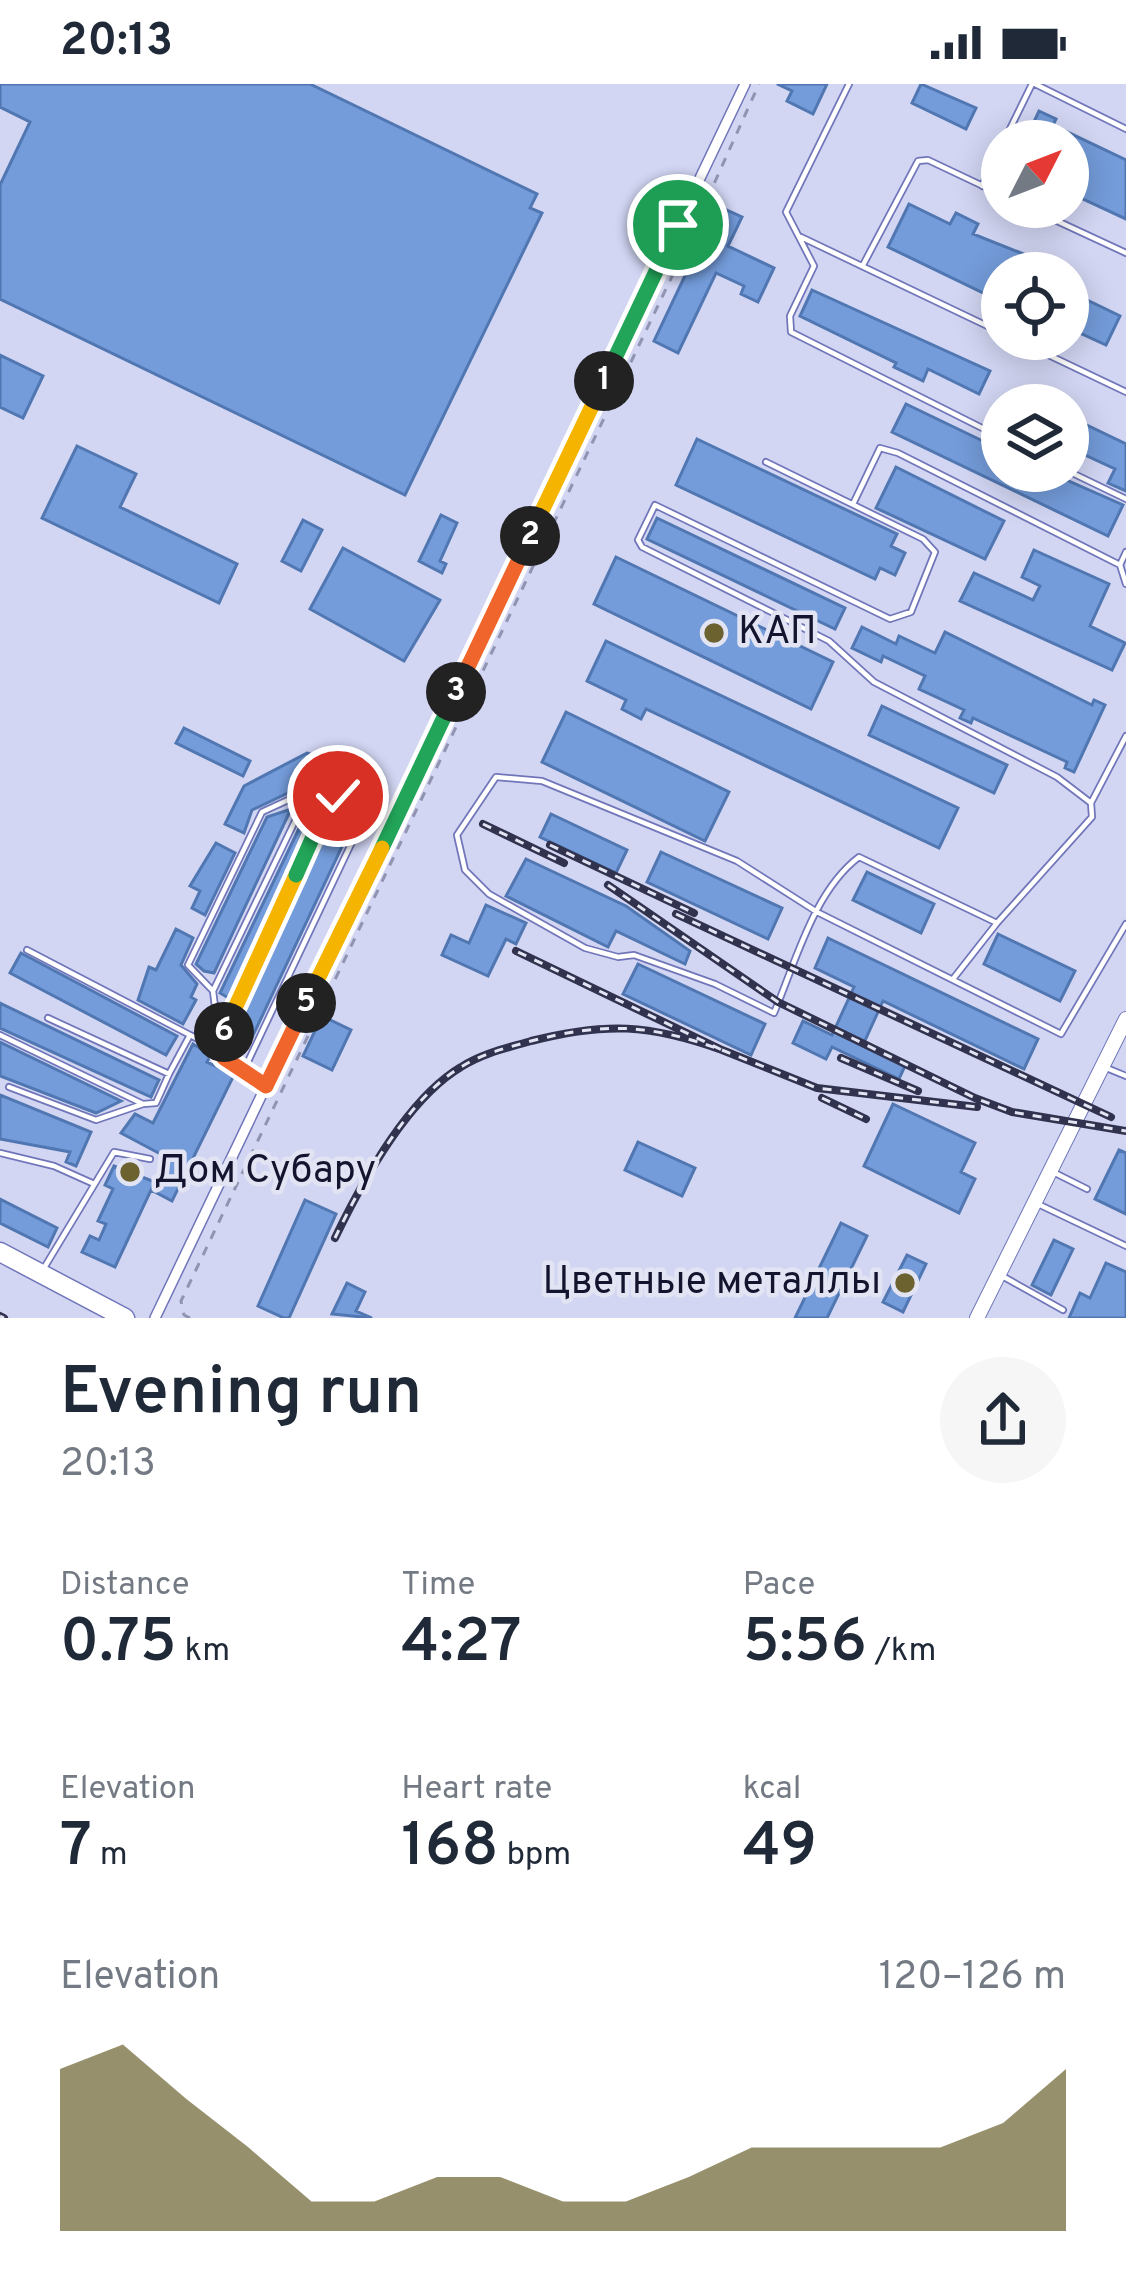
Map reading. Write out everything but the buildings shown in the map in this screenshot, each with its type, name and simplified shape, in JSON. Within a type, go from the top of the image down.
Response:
[{"type":"highway","points":[[0,1252],[125,1318]]},
{"type":"street","points":[[155,1318],[745,84]]},
{"type":"street","points":[[977,1318],[1102,1066],[1122,1037],[1126,1019]]},
{"type":"lane","points":[[849,84],[786,212],[814,266],[790,316],[791,332],[981,427]]},
{"type":"lane","points":[[1015,120],[1034,84],[1126,129]]},
{"type":"lane","points":[[862,267],[918,160],[928,160],[981,186]]},
{"type":"lane","points":[[1072,228],[1126,253]]},
{"type":"lane","points":[[799,236],[981,323]]},
{"type":"lane","points":[[1059,360],[1126,392]]},
{"type":"lane","points":[[854,504],[880,448],[1120,565]]},
{"type":"lane","points":[[766,462],[923,539],[935,553],[911,611],[890,619],[655,505],[638,540],[642,547],[829,641],[874,682],[1057,777],[1091,803]]},
{"type":"lane","points":[[1089,481],[1126,499]]},
{"type":"lane","points":[[1126,552],[1120,565],[1126,584]]},
{"type":"lane","points":[[953,979],[1092,817],[1091,803],[1126,736]]},
{"type":"lane","points":[[213,991],[188,965],[262,812],[349,772],[364,773],[372,791],[370,804],[243,1072]]},
{"type":"lane","points":[[997,923],[860,857],[838,873],[818,912],[774,1013],[716,984],[634,955],[585,948],[489,893],[465,870],[457,835],[496,777],[542,781],[736,861],[818,912],[1061,1034],[1126,924]]},
{"type":"lane","points":[[218,1045],[213,991],[311,788]]},
{"type":"lane","points":[[218,1045],[320,821],[338,796],[372,791]]},
{"type":"lane","points":[[27,950],[218,1045],[243,1072],[266,1086]]},
{"type":"lane","points":[[48,1018],[169,1074]]},
{"type":"lane","points":[[0,1035],[143,1104]]},
{"type":"lane","points":[[9,1087],[96,1120],[156,1103],[190,1035]]},
{"type":"lane","points":[[1102,1066],[1126,1076]]},
{"type":"lane","points":[[41,1273],[114,1152],[150,1160]]},
{"type":"lane","points":[[0,1153],[53,1166],[92,1183]]},
{"type":"lane","points":[[1050,1171],[1087,1189]]},
{"type":"lane","points":[[1035,1202],[1126,1246]]},
{"type":"lane","points":[[999,1275],[1063,1310]]},
{"type":"path","points":[[190,1318],[184,1315],[181,1301],[676,268],[759,84]]},
{"type":"railway","points":[[483,824],[564,863]]},
{"type":"railway","points":[[550,845],[694,913]]},
{"type":"railway","points":[[608,885],[778,1002],[975,1098],[1012,1112],[1126,1131]]},
{"type":"railway","points":[[676,914],[1111,1117]]},
{"type":"railway","points":[[335,1238],[372,1168],[405,1120],[441,1081],[478,1058],[531,1041],[605,1029],[672,1035],[722,1050],[516,951]]},
{"type":"railway","points":[[722,1050],[817,1088],[977,1107]]},
{"type":"railway","points":[[841,1058],[918,1091]]},
{"type":"railway","points":[[822,1098],[866,1119]]},
{"type":"railway","points":[[0,1316],[4,1318]]},
{"type":"place","name":"КАП","points":[[714,633]]},
{"type":"place","name":"Дом Субару","points":[[130,1172]]},
{"type":"place","name":"Цветные металлы","points":[[905,1283]]},
{"type":"route","points":[[338,796],[320,821],[217,1048],[224,1058],[266,1086],[678,225]]}]
